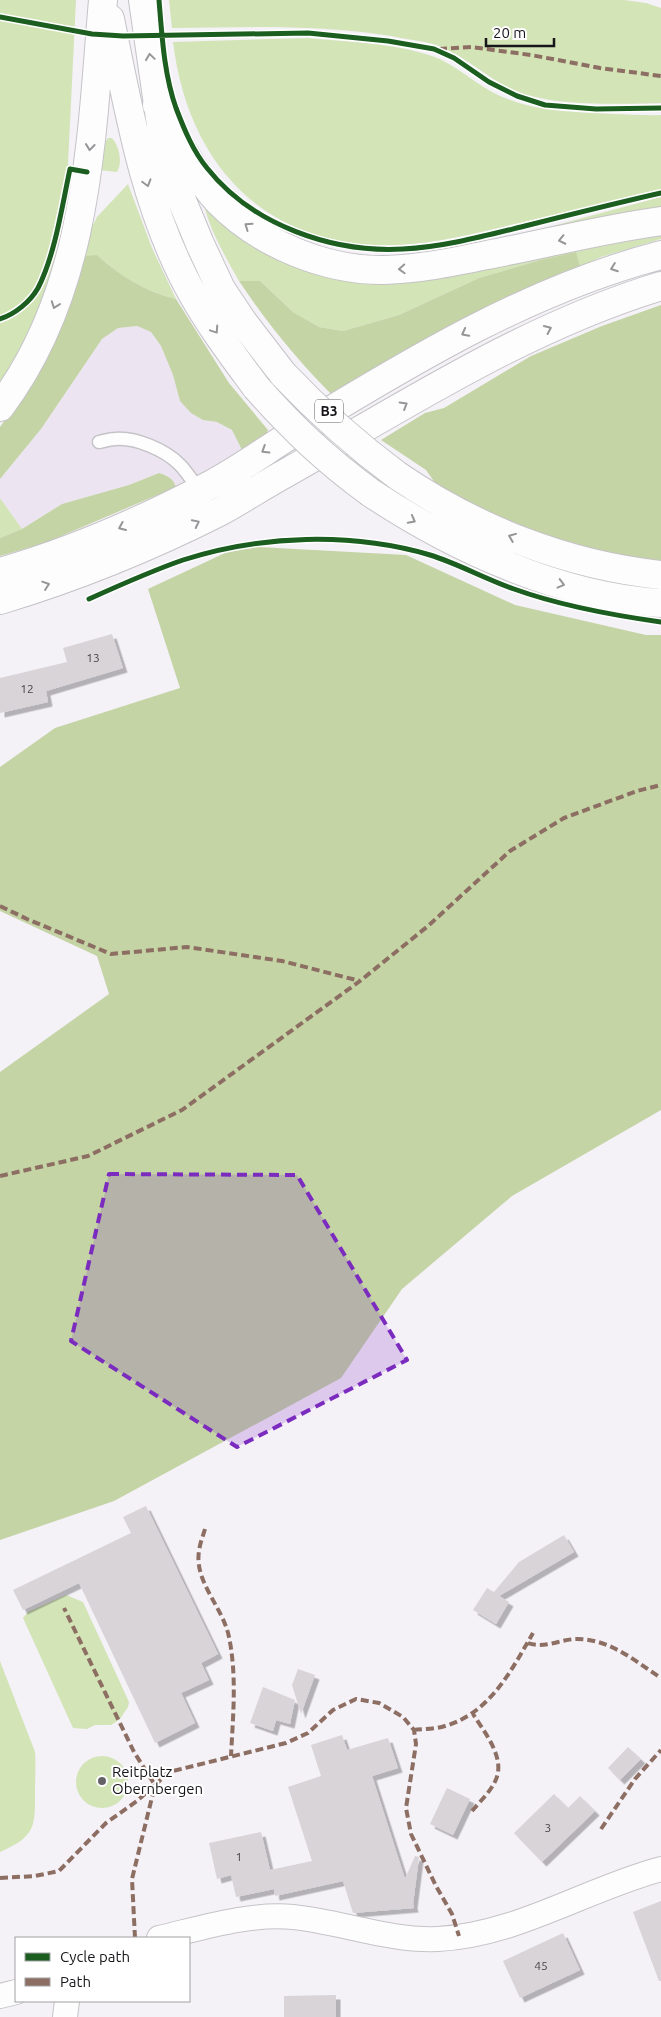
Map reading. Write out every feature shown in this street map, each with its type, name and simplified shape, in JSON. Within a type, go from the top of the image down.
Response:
[{"type":"main road","name":"B3","points":[[0,407],[27,366],[41,339],[66,272],[83,205],[104,0]]},
{"type":"main road","name":"B3","points":[[104,0],[149,190],[174,257],[208,320],[256,387],[290,426],[343,473],[406,517],[445,537],[532,576],[605,595],[661,603]]},
{"type":"main road","name":"B3","points":[[143,0],[157,105],[169,165],[200,244],[222,289],[238,314],[283,374],[317,410],[398,476],[480,524],[514,538],[579,560],[613,568],[661,575]]},
{"type":"main road","points":[[157,105],[204,184],[235,216],[253,230],[291,250],[335,264],[384,270],[431,266],[606,230],[661,221]]},
{"type":"main road","name":"B3","points":[[0,572],[40,560],[85,543],[152,514],[199,490],[405,365],[541,296],[620,266],[661,255]]},
{"type":"main road","name":"B3","points":[[0,600],[49,585],[163,539],[222,510],[488,357],[551,327],[627,296],[661,286]]},
{"type":"street","points":[[164,1937],[262,1917],[291,1917],[319,1921],[387,1936],[416,1939],[459,1936],[490,1930],[520,1921],[618,1883],[661,1869]]},
{"type":"street","points":[[0,1996],[15,1992]]},
{"type":"street","points":[[66,2017],[67,2002]]},
{"type":"lane","points":[[99,442],[116,438],[144,444],[164,452],[180,465],[199,490]]},
{"type":"highlighted area","points":[[109,1174],[297,1175],[407,1360],[237,1447],[71,1341]]},
{"type":"shaded area","points":[[137,326],[151,332],[161,346],[173,375],[180,401],[203,420],[217,422],[232,430],[242,450],[207,472],[176,487],[169,477],[159,473],[129,485],[62,504],[22,529],[0,498],[0,479],[41,429],[102,339],[118,328]]},
{"type":"green space","points":[[0,0],[76,0],[68,164],[73,181],[64,238],[42,310],[0,390]]},
{"type":"green space","points":[[169,0],[624,0],[646,3],[661,8],[661,103],[566,102],[529,95],[503,85],[462,58],[441,47],[391,36],[309,28],[172,28]]},
{"type":"green space","points":[[308,38],[402,48],[432,56],[450,64],[500,96],[527,105],[569,112],[661,115],[661,190],[477,233],[414,244],[352,243],[310,233],[274,216],[242,192],[217,162],[196,127],[182,87],[173,42]]},
{"type":"green space","points":[[108,138],[112,138],[118,150],[120,164],[117,172],[98,170],[103,145]]},
{"type":"green space","points":[[128,184],[152,248],[176,299],[144,288],[115,270],[97,255],[82,262],[91,229],[97,217]]},
{"type":"green space","points":[[661,197],[661,210],[504,239]]},
{"type":"green space","points":[[203,201],[329,271],[661,230],[661,239],[601,257],[580,267],[537,261],[479,278],[399,315],[343,331],[319,327],[293,312],[260,281],[239,281],[213,232]]},
{"type":"green space","points":[[576,252],[580,267],[334,397],[284,341],[239,281],[260,281],[293,312],[319,327],[343,331],[399,315],[479,278]]},
{"type":"green space","points":[[97,255],[115,270],[144,288],[176,299],[229,383],[268,430],[264,439],[242,450],[232,430],[217,422],[203,420],[191,413],[180,401],[173,375],[161,346],[151,332],[137,326],[118,328],[102,339],[41,429],[0,479],[0,427],[24,393],[82,262],[86,256]]},
{"type":"green space","points":[[661,305],[661,563],[615,556],[564,543],[523,529],[438,487],[426,470],[381,440],[425,413],[444,408],[531,356],[602,326]]},
{"type":"green space","points":[[159,473],[170,478],[176,487],[45,543],[0,556],[0,538],[22,529],[62,504],[129,485]]},
{"type":"green space","points":[[0,498],[22,529],[0,538]]},
{"type":"green space","points":[[240,546],[406,555],[515,605],[646,635],[661,635],[661,1110],[512,1196],[402,1289],[341,1378],[114,1501],[0,1540],[0,1072],[109,994],[97,956],[0,911],[0,767],[55,728],[180,688],[148,589]]},
{"type":"green space","points":[[66,1595],[83,1602],[129,1702],[120,1719],[111,1725],[95,1725],[87,1729],[73,1728],[23,1618],[28,1612]]},
{"type":"green space","points":[[0,1661],[35,1752],[35,1813],[31,1829],[27,1835],[21,1841],[0,1852]]},
{"type":"green space","name":"Reitplatz Obernbergen","points":[[97,1756],[107,1756],[121,1763],[128,1777],[128,1787],[121,1801],[107,1808],[97,1808],[87,1804],[80,1797],[76,1787],[76,1777],[80,1767],[87,1760]]},
{"type":"building","points":[[112,634],[123,668],[46,691],[48,702],[0,713],[0,678],[67,662],[63,648]]},
{"type":"building","points":[[146,1506],[218,1654],[201,1663],[209,1680],[181,1693],[195,1723],[155,1743],[79,1583],[23,1610],[13,1590],[131,1533],[123,1517]]},
{"type":"building","points":[[564,1535],[574,1552],[499,1596],[509,1602],[496,1624],[473,1610],[487,1588],[494,1592],[519,1562]]},
{"type":"building","points":[[298,1669],[315,1675],[301,1714],[292,1685]]},
{"type":"building","points":[[263,1687],[295,1700],[290,1724],[276,1720],[273,1731],[250,1723]]},
{"type":"building","points":[[342,1735],[347,1750],[388,1738],[398,1768],[372,1776],[405,1879],[415,1856],[419,1857],[414,1908],[353,1913],[343,1881],[275,1896],[274,1889],[236,1897],[231,1875],[217,1879],[209,1843],[261,1832],[270,1870],[312,1861],[288,1787],[321,1776],[311,1745]]},
{"type":"building","points":[[628,1747],[641,1759],[620,1780],[608,1768]]},
{"type":"building","points":[[447,1788],[470,1799],[453,1835],[430,1824]]},
{"type":"building","points":[[554,1794],[568,1808],[580,1796],[595,1811],[542,1862],[514,1833]]},
{"type":"building","points":[[661,1901],[661,1981],[659,1981],[633,1912]]},
{"type":"building","points":[[563,1933],[580,1970],[520,1998],[503,1961]]},
{"type":"building","points":[[336,1995],[336,2017],[284,2017],[284,1996]]},
{"type":"marked path","points":[[439,49],[471,47],[661,76]]},
{"type":"marked path","points":[[0,1176],[88,1156],[182,1110],[360,981],[428,926],[510,851],[564,818],[637,791],[661,785]]},
{"type":"marked path","points":[[0,906],[111,954],[187,947],[282,961],[360,981]]},
{"type":"marked path","points":[[205,1529],[199,1551],[201,1573],[226,1626],[233,1666],[234,1696],[231,1756]]},
{"type":"marked path","points":[[0,1878],[35,1876],[59,1871],[106,1823],[137,1801],[155,1785],[134,1752],[64,1608]]},
{"type":"marked path","points":[[414,1730],[445,1726],[461,1720],[475,1711],[498,1689],[533,1633]]},
{"type":"marked path","points":[[528,1643],[540,1645],[571,1639],[589,1640],[622,1652],[661,1678]]},
{"type":"marked path","points":[[135,1937],[132,1879],[155,1785],[169,1772],[286,1743],[308,1733],[333,1710],[356,1699],[379,1703],[403,1717],[414,1730],[416,1744],[406,1808],[411,1834],[452,1914],[459,1936]]},
{"type":"marked path","points":[[472,1811],[488,1793],[497,1778],[498,1772],[497,1757],[494,1749],[473,1714]]},
{"type":"marked path","points":[[601,1829],[635,1779],[661,1750]]},
{"type":"cycle path","points":[[159,0],[164,55],[172,95],[182,124],[197,154],[225,188],[270,220],[295,231],[349,246],[376,249],[419,248],[482,236],[661,193]]},
{"type":"cycle path","points":[[0,17],[92,34],[123,36],[308,33],[388,41],[434,49],[454,58],[489,82],[517,96],[545,105],[596,109],[661,108]]},
{"type":"cycle path","points":[[0,319],[22,307],[38,288],[49,261],[70,169],[87,172]]},
{"type":"cycle path","points":[[89,599],[159,569],[213,552],[243,545],[275,541],[338,540],[400,548],[430,555],[532,595],[605,613],[661,622]]},
{"type":"place","name":"Reitplatz Obernbergen","points":[[102,1781]]}]
